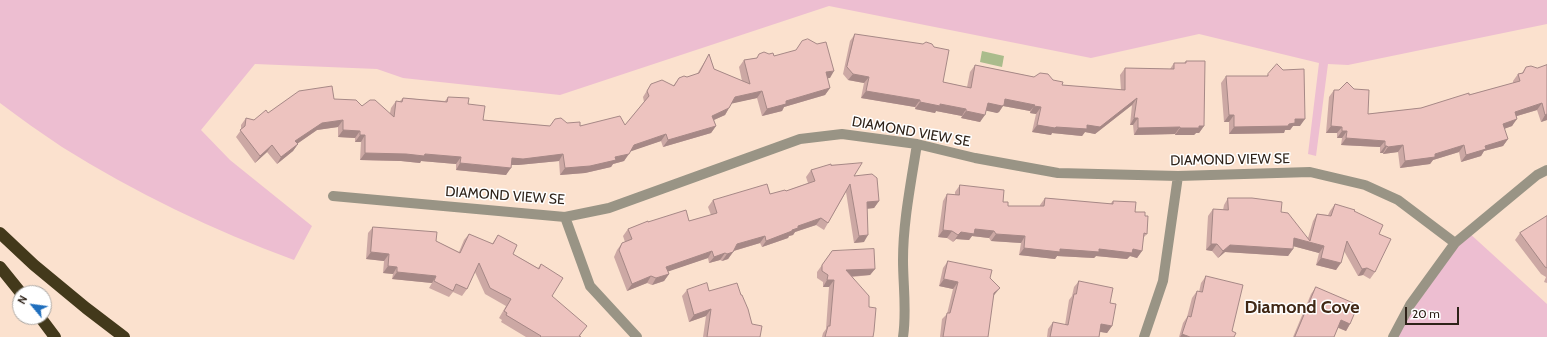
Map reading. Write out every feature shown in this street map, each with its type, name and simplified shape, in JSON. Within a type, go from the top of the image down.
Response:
[{"type":"highway","points":[[0,233],[34,265],[124,337]]},
{"type":"highway","points":[[0,267],[15,285]]},
{"type":"highway","points":[[46,325],[55,337]]},
{"type":"street","name":"DIAMOND VIEW SE","points":[[333,196],[565,216],[610,208],[800,139],[842,134],[917,144],[975,158],[1058,173],[1178,176],[1310,172],[1365,185],[1398,200],[1454,243]]},
{"type":"street","points":[[903,337],[906,301],[904,253],[906,215],[917,144]]},
{"type":"street","points":[[1392,337],[1410,305],[1454,243],[1537,175],[1547,170]]},
{"type":"street","points":[[1144,337],[1163,281],[1178,176]]},
{"type":"street","points":[[565,216],[590,286],[637,337]]},
{"type":"shaded area","points":[[0,0],[1547,0],[1547,24],[1348,65],[1328,64],[1316,156],[1308,154],[1319,63],[1199,34],[1091,58],[829,6],[560,95],[403,78],[377,69],[255,64],[201,130],[230,160],[312,226],[294,260],[204,223],[146,195],[62,147],[0,103]]},
{"type":"shaded area","points":[[982,51],[1004,56],[1002,67],[980,62]]},
{"type":"shaded area","points":[[1468,232],[1547,304],[1547,337],[1393,337]]},
{"type":"building","points":[[855,34],[923,44],[926,42],[932,44],[934,47],[949,50],[943,82],[971,88],[975,65],[1034,77],[1040,73],[1048,74],[1053,80],[1063,82],[1062,85],[1125,90],[1125,68],[1174,69],[1174,63],[1186,63],[1186,61],[1205,61],[1204,126],[1199,126],[1199,128],[1138,128],[1138,118],[1134,118],[1137,98],[1100,127],[1087,125],[1087,129],[1055,128],[1037,125],[1041,107],[1005,99],[1004,105],[1002,106],[988,103],[985,115],[966,111],[966,109],[940,104],[940,106],[920,102],[920,100],[866,91],[869,77],[853,74],[847,67]]},
{"type":"building","points":[[808,39],[817,44],[826,42],[834,71],[826,72],[830,88],[786,101],[786,104],[767,109],[762,91],[735,97],[729,108],[712,116],[716,126],[668,140],[666,134],[634,145],[629,154],[615,157],[616,160],[590,166],[565,168],[563,154],[523,159],[512,158],[511,168],[460,163],[461,157],[425,154],[424,156],[365,153],[365,135],[360,135],[360,131],[343,130],[343,120],[322,123],[295,141],[298,144],[281,157],[272,145],[260,156],[240,130],[245,126],[246,118],[254,120],[266,110],[268,113],[299,91],[332,86],[334,99],[356,100],[362,106],[370,100],[375,100],[394,117],[396,101],[402,102],[403,98],[447,102],[448,97],[469,98],[468,104],[485,106],[483,120],[550,126],[555,119],[561,118],[567,123],[580,122],[580,126],[620,116],[625,125],[649,96],[647,91],[651,84],[662,80],[674,86],[679,78],[699,73],[709,54],[714,69],[750,84],[744,60],[757,58],[759,54],[764,52],[769,54],[773,53],[774,56],[796,50],[802,41]]},
{"type":"building","points":[[1277,64],[1283,70],[1304,69],[1305,119],[1295,119],[1295,123],[1289,124],[1288,126],[1234,127],[1234,115],[1229,115],[1226,76],[1268,76]]},
{"type":"building","points":[[1547,65],[1547,114],[1545,115],[1542,103],[1515,112],[1517,119],[1503,124],[1508,139],[1485,146],[1486,149],[1466,155],[1464,145],[1435,154],[1435,157],[1405,161],[1403,145],[1388,147],[1385,146],[1385,141],[1346,138],[1347,131],[1342,131],[1342,127],[1331,126],[1334,90],[1339,90],[1347,82],[1354,89],[1369,90],[1368,114],[1421,108],[1469,93],[1469,95],[1520,81],[1518,74],[1523,73],[1526,67],[1531,66],[1537,68]]},
{"type":"building","points":[[862,163],[854,176],[872,174],[877,178],[879,201],[867,202],[868,235],[859,236],[850,184],[828,223],[821,218],[798,226],[798,228],[792,231],[766,241],[765,236],[737,244],[733,252],[727,254],[725,253],[714,257],[712,251],[666,267],[669,274],[656,278],[651,276],[632,284],[619,250],[622,243],[632,239],[628,229],[648,221],[686,210],[689,221],[717,213],[713,200],[767,184],[770,194],[786,191],[815,181],[811,170],[831,164]]},
{"type":"building","points":[[960,185],[1004,190],[1003,202],[1008,202],[1008,206],[1044,206],[1045,198],[1113,204],[1113,201],[1136,202],[1135,212],[1145,212],[1145,216],[1148,216],[1147,234],[1144,233],[1142,251],[1133,249],[1132,253],[1099,249],[1099,252],[1060,249],[1060,252],[1024,248],[1025,236],[996,234],[994,231],[975,229],[974,234],[961,232],[958,235],[952,231],[943,230],[947,194],[959,195]]},
{"type":"building","points":[[1228,198],[1252,198],[1282,202],[1281,212],[1288,213],[1310,241],[1317,214],[1331,216],[1335,204],[1355,210],[1354,211],[1383,225],[1379,234],[1391,239],[1375,272],[1367,268],[1362,269],[1347,241],[1341,263],[1321,258],[1324,246],[1294,238],[1293,249],[1230,245],[1223,251],[1217,244],[1211,244],[1213,209],[1228,210]]},
{"type":"building","points":[[1547,216],[1547,268],[1520,233]]},
{"type":"building","points":[[373,227],[437,232],[436,241],[460,253],[469,234],[493,244],[498,235],[517,245],[513,254],[539,269],[541,264],[563,278],[552,296],[587,326],[579,336],[581,337],[540,337],[541,336],[506,315],[507,313],[504,311],[511,299],[490,288],[479,263],[467,289],[456,284],[453,291],[434,281],[436,276],[397,272],[397,267],[388,266],[389,254],[371,252]]},
{"type":"building","points":[[874,249],[875,269],[846,270],[869,296],[869,307],[876,308],[873,337],[825,337],[828,326],[830,326],[834,280],[827,280],[828,275],[822,271],[822,265],[832,251]]},
{"type":"building","points":[[948,261],[992,270],[990,278],[1000,288],[994,293],[988,337],[943,337],[947,313],[950,313],[958,282],[944,279]]},
{"type":"building","points":[[1206,276],[1243,285],[1232,331],[1236,333],[1234,337],[1190,337],[1182,334],[1188,316],[1191,317],[1197,291],[1202,292]]},
{"type":"building","points":[[1079,281],[1113,288],[1110,303],[1116,304],[1112,326],[1101,324],[1099,337],[1050,337],[1053,322],[1068,325],[1074,294],[1076,294]]},
{"type":"building","points":[[707,283],[709,291],[737,283],[748,309],[752,324],[762,326],[760,337],[707,337],[711,309],[694,315],[687,290]]},
{"type":"building","points":[[1316,287],[1358,305],[1350,324],[1341,320],[1334,337],[1295,337]]},
{"type":"district","name":"Diamond Cove","points":[[1302,308]]}]
